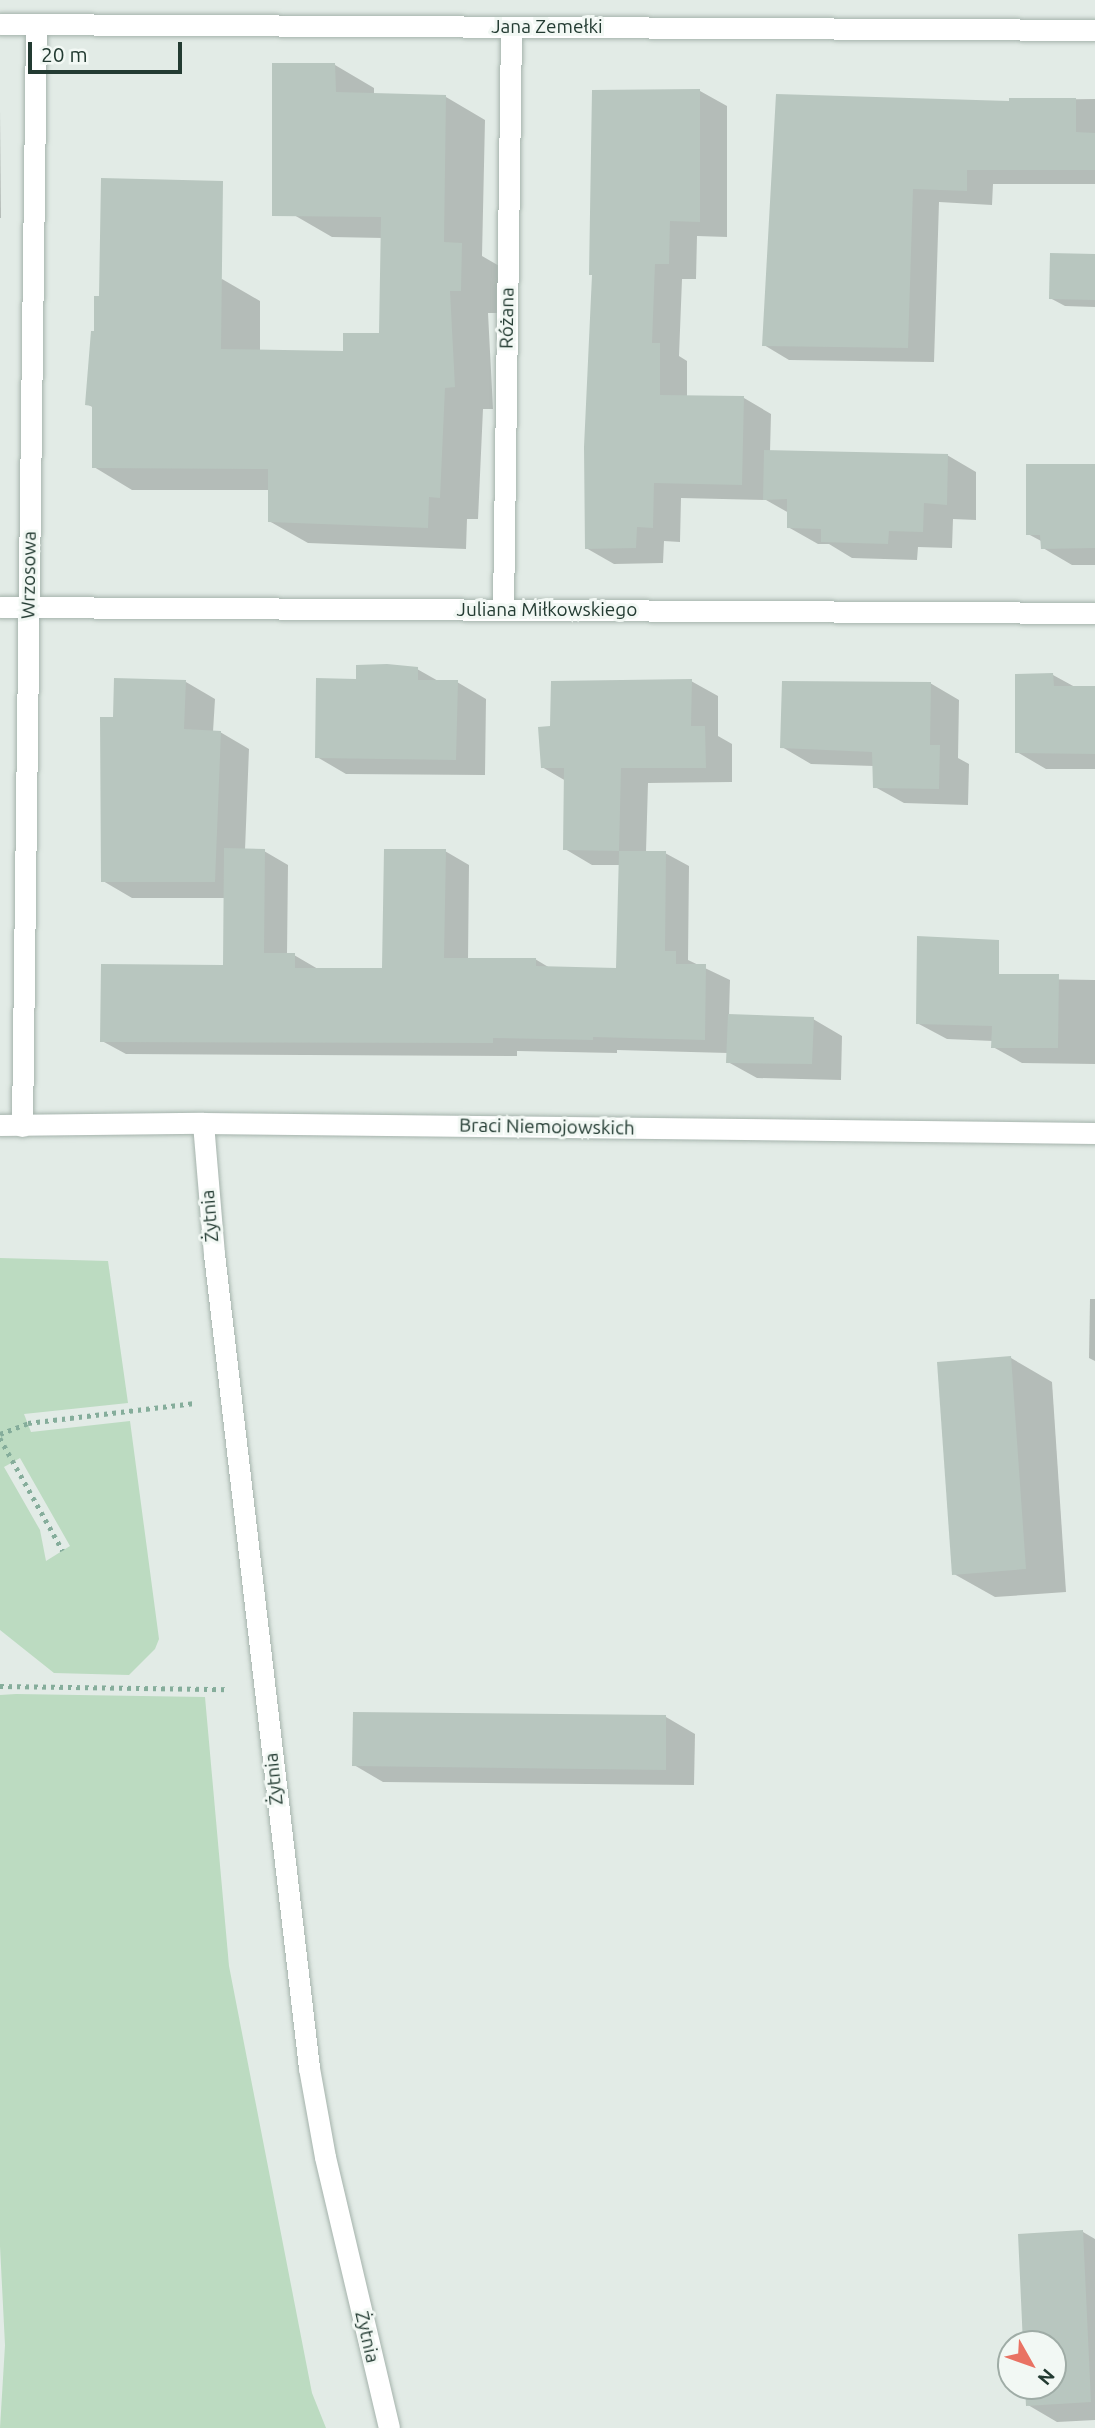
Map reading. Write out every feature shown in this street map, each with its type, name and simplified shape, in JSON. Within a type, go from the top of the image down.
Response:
[{"type":"street","name":"Jana Zemełki","points":[[0,24],[1095,30]]},
{"type":"street","name":"Wrzosowa","points":[[22,1126],[36,24]]},
{"type":"street","name":"Różana","points":[[503,610],[511,27]]},
{"type":"street","name":"Juliana Miłkowskiego","points":[[0,607],[1095,612]]},
{"type":"street","name":"Braci Niemojowskich","points":[[0,1125],[203,1123],[1095,1133]]},
{"type":"street","name":"Żytnia","points":[[203,1123],[230,1398],[309,2068],[325,2157],[389,2428]]},
{"type":"path","points":[[63,1551],[0,1436],[28,1423],[230,1398]]},
{"type":"path","points":[[0,1686],[263,1689]]},
{"type":"green space","points":[[0,1258],[108,1261],[128,1403],[24,1414],[31,1432],[130,1421],[159,1639],[155,1649],[129,1675],[54,1673],[0,1630]],"holes":[[[20,1458],[70,1546],[46,1561],[40,1530],[4,1467]]]},
{"type":"green space","points":[[0,1695],[205,1697],[229,1966],[312,2393],[326,2428],[0,2428],[5,2345],[0,2246]]},
{"type":"building","points":[[272,63],[335,63],[336,92],[446,95],[444,242],[462,243],[461,291],[450,291],[455,387],[445,388],[440,498],[429,497],[428,528],[268,522],[268,469],[92,468],[92,406],[85,405],[91,331],[94,331],[94,296],[99,296],[101,178],[223,181],[221,349],[343,351],[343,333],[379,333],[381,217],[272,216]]},
{"type":"building","points":[[700,89],[700,222],[670,221],[669,264],[655,264],[652,343],[660,343],[660,395],[744,396],[742,485],[654,483],[653,528],[637,527],[636,548],[585,549],[584,447],[592,275],[589,275],[592,90]]},
{"type":"building","points":[[776,94],[1009,101],[1009,98],[1076,98],[1076,132],[1095,133],[1095,170],[967,170],[967,191],[913,189],[908,348],[762,346]]},
{"type":"building","points":[[1050,253],[1095,254],[1095,300],[1049,299]]},
{"type":"building","points":[[764,450],[948,454],[947,505],[924,503],[923,532],[889,531],[888,544],[821,542],[821,529],[787,528],[787,499],[763,500]]},
{"type":"building","points":[[1026,464],[1095,464],[1095,548],[1041,549],[1040,535],[1026,535]]},
{"type":"building","points":[[356,665],[418,667],[418,680],[458,680],[456,760],[315,758],[316,678],[356,679]]},
{"type":"building","points":[[1053,673],[1054,686],[1095,686],[1095,754],[1015,753],[1015,674]]},
{"type":"building","points":[[114,678],[186,680],[184,729],[221,731],[215,882],[101,882],[100,717],[113,717]]},
{"type":"building","points":[[692,679],[691,726],[705,726],[706,768],[621,768],[619,851],[563,850],[564,768],[541,768],[538,727],[550,726],[551,681]]},
{"type":"building","points":[[782,681],[931,682],[930,745],[940,745],[939,789],[873,788],[872,752],[780,748]]},
{"type":"building","points":[[224,848],[265,849],[264,953],[295,953],[295,968],[382,968],[384,849],[446,849],[444,958],[536,958],[536,966],[616,968],[619,851],[666,851],[665,951],[676,951],[676,964],[706,964],[705,1040],[593,1037],[593,1040],[493,1038],[493,1043],[100,1042],[101,964],[223,965]]},
{"type":"building","points":[[917,936],[999,940],[999,974],[1059,974],[1058,1048],[991,1048],[992,1026],[916,1024]]},
{"type":"building","points":[[728,1014],[814,1017],[812,1064],[726,1063]]},
{"type":"building","points":[[1011,1356],[1026,1569],[952,1575],[937,1362]]},
{"type":"building","points":[[353,1712],[666,1715],[666,1770],[352,1766]]},
{"type":"building","points":[[1083,2230],[1091,2402],[1026,2406],[1026,2400],[1067,2400],[1067,2330],[1022,2330],[1018,2234]]}]
